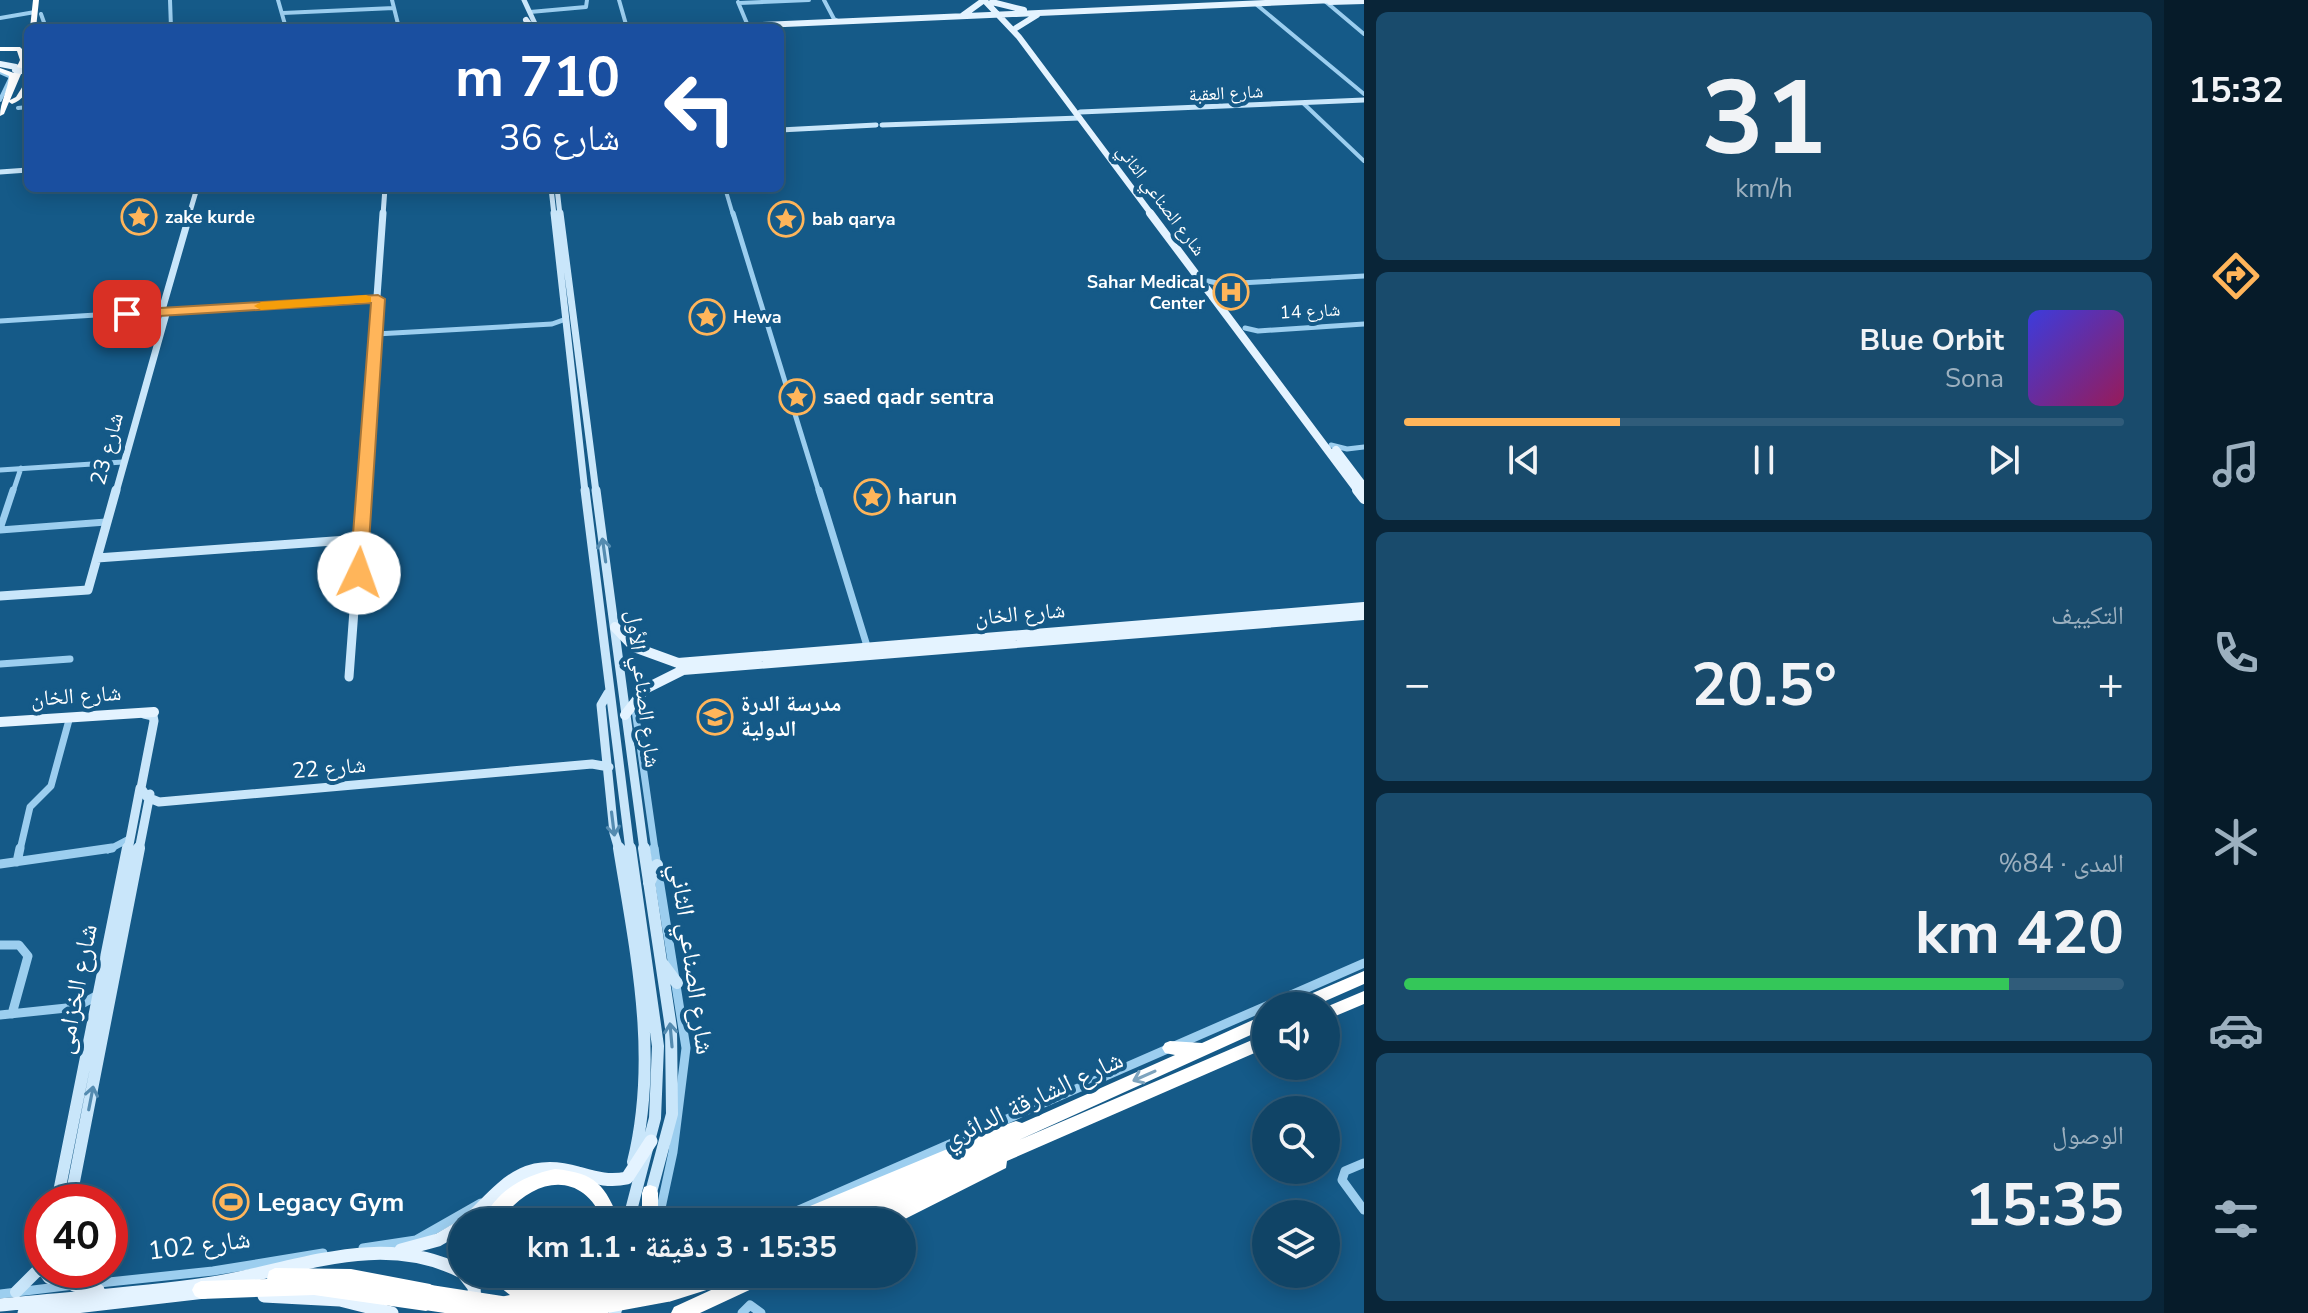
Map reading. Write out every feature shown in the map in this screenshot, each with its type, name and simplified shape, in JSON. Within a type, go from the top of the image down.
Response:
[{"type":"highway","points":[[36,0],[36,22]]},
{"type":"highway","points":[[36,22],[43,0]]},
{"type":"highway","points":[[0,48],[24,40]]},
{"type":"highway","points":[[0,48],[21,49],[24,58]]},
{"type":"highway","points":[[5,68],[14,76],[13,87]]},
{"type":"highway","points":[[0,114],[24,71]]},
{"type":"highway","points":[[17,105],[24,78]]},
{"type":"highway","points":[[0,126],[17,105],[24,89]]},
{"type":"highway","points":[[1330,992],[1364,977]]},
{"type":"highway","points":[[1340,1008],[1364,997]]},
{"type":"highway","name":"شارع الشارقة الدائري","points":[[852,1208],[1252,1027]]},
{"type":"highway","name":"شارع الشارقة الدائري","points":[[882,1208],[1252,1047]]},
{"type":"highway","points":[[1170,1048],[1204,1049]]},
{"type":"highway","points":[[825,1208],[1011,1129],[1039,1123]]},
{"type":"highway","points":[[911,1208],[992,1168],[1014,1152]]},
{"type":"highway","points":[[498,1208],[503,1199],[523,1184],[562,1177],[575,1180],[596,1193],[604,1208]]},
{"type":"highway","points":[[650,1193],[650,1208]]},
{"type":"highway","name":"شارع 102","points":[[240,1278],[334,1277],[428,1297]]},
{"type":"highway","name":"شارع 102","points":[[201,1290],[314,1286],[428,1297]]},
{"type":"highway","points":[[512,1288],[532,1297],[574,1305]]},
{"type":"highway","points":[[593,1313],[601,1288]]},
{"type":"highway","points":[[543,1313],[640,1288]]},
{"type":"highway","points":[[428,1297],[501,1310],[550,1303],[574,1305],[652,1298],[684,1288]]},
{"type":"highway","points":[[680,1313],[734,1288]]},
{"type":"main road","points":[[784,26],[1334,0]]},
{"type":"main road","points":[[962,16],[989,1],[1040,14],[1364,1]]},
{"type":"main road","name":"شارع الصناعي الثاني","points":[[989,1],[1214,284],[1245,328],[1254,333],[1331,445],[1342,451],[1364,487]]},
{"type":"main road","points":[[976,18],[1013,28],[1040,14]]},
{"type":"main road","points":[[783,24],[1003,16]]},
{"type":"main road","name":"شارع الصناعي الثاني","points":[[1080,115],[1364,499]]},
{"type":"main road","name":"شارع الخان","points":[[681,666],[867,646],[1364,607]]},
{"type":"main road","name":"شارع الخان","points":[[681,666],[1364,615]]},
{"type":"main road","points":[[615,627],[622,638],[638,650],[681,666]]},
{"type":"main road","points":[[625,715],[634,700],[681,666]]},
{"type":"main road","name":"شارع الخان","points":[[0,723],[149,713]]},
{"type":"main road","name":"شارع الخان","points":[[0,723],[149,713]]},
{"type":"main road","points":[[481,1208],[511,1179],[545,1167],[572,1168],[609,1182],[629,1176],[651,1141]]},
{"type":"main road","points":[[240,1278],[290,1265],[382,1254],[438,1240],[448,1234]]},
{"type":"main road","points":[[382,1254],[429,1258],[448,1266]]},
{"type":"main road","name":"شارع 102","points":[[0,1305],[240,1278]]},
{"type":"main road","points":[[89,1288],[108,1292]]},
{"type":"main road","points":[[470,1313],[476,1293],[473,1288]]},
{"type":"main road","points":[[201,1290],[215,1295],[340,1300],[392,1313]]},
{"type":"main road","name":"شارع 102","points":[[24,1313],[201,1290]]},
{"type":"street","points":[[170,0],[171,24]]},
{"type":"street","points":[[278,0],[285,24]]},
{"type":"street","points":[[392,0],[398,24]]},
{"type":"street","points":[[517,0],[529,24]]},
{"type":"street","points":[[524,0],[530,12],[531,24]]},
{"type":"street","points":[[530,12],[586,7],[589,5],[587,0]]},
{"type":"street","points":[[619,0],[626,24]]},
{"type":"street","points":[[747,24],[738,1],[809,0]]},
{"type":"street","points":[[824,0],[835,21]]},
{"type":"street","points":[[1157,0],[1165,7]]},
{"type":"street","points":[[1326,2],[1364,34]]},
{"type":"street","points":[[1257,5],[1290,29]]},
{"type":"street","points":[[1272,5],[1270,8],[1290,29],[1364,97]]},
{"type":"street","points":[[283,13],[394,8]]},
{"type":"street","points":[[0,18],[25,15],[36,22]]},
{"type":"street","points":[[0,100],[11,77],[5,68]]},
{"type":"street","name":"شارع العقبة","points":[[784,130],[1303,103],[1364,97]]},
{"type":"street","points":[[1303,103],[1364,161]]},
{"type":"street","points":[[17,105],[24,106]]},
{"type":"street","points":[[0,170],[24,168]]},
{"type":"street","name":"شارع 23","points":[[0,596],[88,590],[196,192]]},
{"type":"street","points":[[349,677],[385,192]]},
{"type":"street","name":"شارع الصناعي الأول","points":[[551,192],[608,693],[601,705],[651,994],[659,1064],[651,1141],[632,1208]]},
{"type":"street","name":"شارع الصناعي الأول","points":[[558,192],[625,715],[671,1028],[672,1114],[646,1208]]},
{"type":"street","points":[[726,192],[867,646]]},
{"type":"street","points":[[1214,284],[1364,276]]},
{"type":"street","points":[[0,321],[378,299]]},
{"type":"street","points":[[376,334],[566,323]]},
{"type":"street","name":"شارع 14","points":[[1254,333],[1364,324]]},
{"type":"street","points":[[1342,451],[1364,447]]},
{"type":"street","points":[[0,470],[123,462]]},
{"type":"street","points":[[21,468],[0,529],[106,522]]},
{"type":"street","points":[[97,558],[361,539]]},
{"type":"street","points":[[0,664],[70,659]]},
{"type":"street","name":"شارع الصناعي الثاني","points":[[634,700],[633,716],[686,1048],[681,1103],[661,1208]]},
{"type":"street","points":[[149,713],[154,719],[140,785],[150,796]]},
{"type":"street","points":[[149,713],[157,719],[145,785],[150,796]]},
{"type":"street","points":[[17,862],[30,807],[52,782],[69,720]]},
{"type":"street","points":[[611,758],[614,833],[638,979],[648,1074],[643,1126],[629,1176]]},
{"type":"street","name":"شارع 22","points":[[150,796],[163,802],[592,764],[611,758]]},
{"type":"street","name":"شارع الخزامى","points":[[61,1184],[140,785]]},
{"type":"street","name":"شارع الخزامى","points":[[74,1184],[150,796]]},
{"type":"street","points":[[639,810],[650,819]]},
{"type":"street","points":[[105,852],[131,838]]},
{"type":"street","points":[[0,864],[105,852],[117,855],[126,862]]},
{"type":"street","points":[[649,883],[657,865]]},
{"type":"street","points":[[0,945],[19,945],[28,956],[12,1014]]},
{"type":"street","points":[[660,961],[677,983]]},
{"type":"street","points":[[1298,992],[1364,963]]},
{"type":"street","points":[[638,979],[651,994]]},
{"type":"street","points":[[0,1015],[76,1007],[99,994]]},
{"type":"street","points":[[76,1007],[95,1018]]},
{"type":"street","points":[[803,1208],[1252,1012]]},
{"type":"street","points":[[648,1074],[659,1064]]},
{"type":"street","points":[[672,1114],[681,1103]]},
{"type":"street","points":[[73,1126],[75,1131],[70,1162],[78,1164]]},
{"type":"street","points":[[1364,1163],[1350,1169],[1349,1191],[1364,1210]]},
{"type":"street","name":"شارع 102","points":[[128,1280],[213,1271],[406,1243],[490,1199]]},
{"type":"street","points":[[16,1292],[24,1285]]},
{"type":"street","name":"شارع 102","points":[[0,1294],[49,1288]]},
{"type":"street","points":[[602,1313],[610,1288]]},
{"type":"street","points":[[615,1313],[622,1288]]},
{"type":"street","points":[[697,1313],[737,1288]]},
{"type":"street","points":[[742,1313],[750,1305],[757,1306],[761,1313]]},
{"type":"slow traffic","points":[[261,306],[366,299]]},
{"type":"place","name":"zake kurde","points":[[139,217]]},
{"type":"place","name":"bab qarya","points":[[786,219]]},
{"type":"place","name":"Sahar Medical Center","points":[[1231,292]]},
{"type":"place","name":"Hewa","points":[[707,317]]},
{"type":"place","name":"saed qadr sentra","points":[[797,397]]},
{"type":"place","name":"harun","points":[[872,497]]},
{"type":"place","name":"مدرسة الدرة الدولية","points":[[715,717]]},
{"type":"place","name":"Legacy Gym","points":[[231,1202]]},
{"type":"route","points":[[127,314],[153,313],[165,309],[175,311],[378,299],[359,573]]}]
